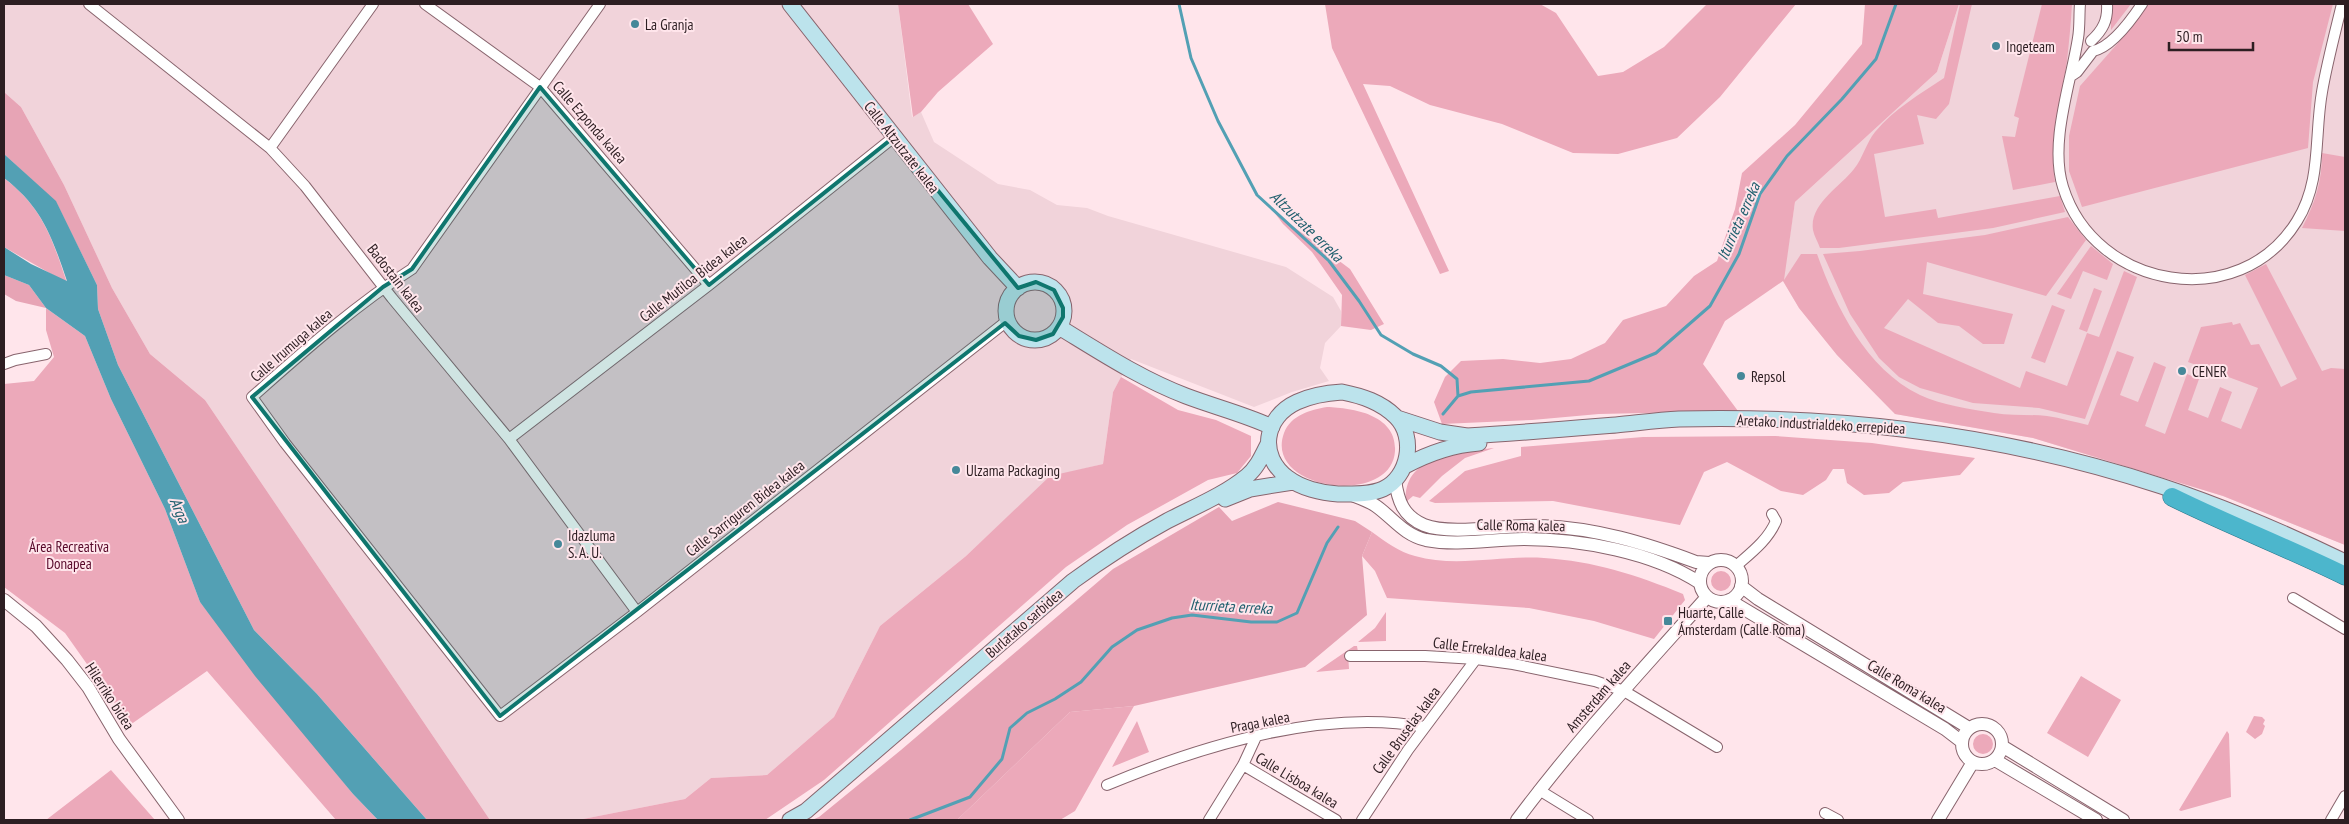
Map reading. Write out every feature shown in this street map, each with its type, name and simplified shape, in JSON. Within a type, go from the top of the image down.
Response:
[{"type":"highway","points":[[2172,493],[2345,576]]},
{"type":"main road","name":"Calle Altzutzate kalea","points":[[790,4],[990,258],[1018,288]]},
{"type":"main road","points":[[1026,283],[1046,284],[1060,298],[1063,317],[1059,327],[1045,338],[1027,340],[1019,336],[1007,322],[1007,303],[1018,288],[1026,283]]},
{"type":"main road","points":[[1059,327],[1122,366],[1185,396],[1246,416],[1272,427]]},
{"type":"main road","points":[[1342,392],[1363,396],[1377,403],[1397,418],[1409,449],[1405,466],[1395,480],[1384,489],[1350,494],[1313,490],[1293,482],[1280,472],[1271,460],[1268,444],[1272,427],[1280,413],[1296,402],[1316,394],[1342,392]]},
{"type":"main road","name":"Aretako industrialdeko errepidea","points":[[1397,418],[1440,432],[1467,436],[1677,419],[1752,419],[1881,425],[2003,445],[2072,460],[2254,520],[2345,562]]},
{"type":"main road","name":"Aretako industrialdeko errepidea","points":[[1405,466],[1431,452],[1464,444],[1676,427],[1770,426],[1898,435],[1993,450],[2071,467],[2172,493],[2251,526],[2345,570]]},
{"type":"main road","name":"Burlatako sarbidea","points":[[790,820],[806,811],[1073,581],[1103,559],[1134,540],[1228,490],[1248,475],[1258,464],[1268,444]]},
{"type":"main road","name":"Burlatako sarbidea","points":[[807,820],[1104,565],[1187,517],[1225,499],[1250,490],[1293,482]]},
{"type":"main road","points":[[2172,493],[2200,493],[2345,554]]},
{"type":"street","name":"Badostain kalea","points":[[89,4],[270,148],[305,186],[383,287],[509,439],[637,612]]},
{"type":"street","points":[[270,148],[373,4]]},
{"type":"street","name":"Calle Ezponda kalea","points":[[425,4],[540,88],[709,285]]},
{"type":"street","name":"Calle Irumuga kalea","points":[[500,716],[285,443],[252,398],[308,348],[383,287],[412,269],[600,4]]},
{"type":"street","points":[[2080,4],[2078,36],[2060,140],[2059,158],[2063,186],[2073,213],[2092,238],[2107,252],[2143,272],[2179,280],[2205,278],[2248,267],[2273,249],[2297,222],[2310,195],[2317,166],[2322,92],[2342,4]]},
{"type":"street","points":[[2071,76],[2077,72],[2101,32],[2106,22],[2107,4]]},
{"type":"street","points":[[2078,36],[2098,50],[2122,31],[2142,4]]},
{"type":"street","name":"Calle Mutiloa Bidea kalea","points":[[509,439],[709,285],[894,138]]},
{"type":"street","name":"Calle Sarriguren Bidea kalea","points":[[500,716],[637,612],[1007,322]]},
{"type":"street","points":[[4,364],[14,360],[46,354]]},
{"type":"street","name":"Calle Roma kalea","points":[[1395,480],[1401,507],[1409,517],[1426,526],[1459,528],[1539,525],[1576,527],[1609,534],[1696,562],[1709,563]]},
{"type":"street","name":"Calle Roma kalea","points":[[1350,494],[1376,506],[1406,532],[1424,539],[1440,542],[1533,539],[1590,544],[1649,559],[1681,572],[1700,583]]},
{"type":"street","points":[[1736,566],[1758,547],[1772,531],[1776,521],[1772,514]]},
{"type":"street","points":[[1718,560],[1728,561],[1736,566],[1742,579],[1737,595],[1722,602],[1707,597],[1702,591],[1700,583],[1702,572],[1709,563],[1718,560]]},
{"type":"street","name":"Calle Roma kalea","points":[[1741,586],[1758,599],[1969,728]]},
{"type":"street","name":"Amsterdam kalea","points":[[1517,820],[1539,790],[1624,690],[1707,597]]},
{"type":"street","points":[[2293,598],[2345,629]]},
{"type":"street","name":"Hilerriko bidea","points":[[4,600],[36,626],[67,660],[88,687],[118,740],[178,820]]},
{"type":"street","name":"Calle Roma kalea","points":[[1729,600],[1751,611],[1945,729],[1962,742]]},
{"type":"street","name":"Calle Errekaldea kalea","points":[[1350,656],[1425,656],[1476,659],[1559,673],[1624,690]]},
{"type":"street","name":"Calle Bruselas kalea","points":[[1362,820],[1425,726],[1476,659]]},
{"type":"street","points":[[1624,690],[1717,747]]},
{"type":"street","name":"Praga kalea","points":[[1107,785],[1180,756],[1256,737],[1304,728],[1354,723],[1399,722],[1425,726]]},
{"type":"street","points":[[2002,746],[1994,760],[1988,763],[1973,762],[1967,757],[1962,742],[1969,728],[1976,724],[1992,726],[1998,731],[2002,746],[2123,820]]},
{"type":"street","points":[[1209,820],[1243,764],[1256,737]]},
{"type":"street","points":[[1994,760],[2096,820]]},
{"type":"street","points":[[1938,820],[1973,762]]},
{"type":"street","name":"Calle Lisboa kalea","points":[[1243,764],[1336,820]]},
{"type":"street","points":[[1539,790],[1588,820]]},
{"type":"street","points":[[2331,820],[2345,796]]},
{"type":"street","points":[[1825,813],[1838,820]]},
{"type":"highlighted area","points":[[540,87],[709,285],[894,137],[1018,288],[1036,282],[1054,290],[1063,308],[1063,317],[1053,334],[1036,340],[1019,336],[1005,323],[500,716],[252,397],[383,287],[412,269]]},
{"type":"shaded area","points":[[4,4],[898,4],[912,117],[921,112],[934,142],[998,184],[1030,190],[1057,205],[1087,208],[1108,216],[1286,267],[1333,297],[1341,311],[1341,326],[1325,343],[1320,368],[1329,381],[1292,392],[1254,407],[1131,359],[1113,392],[1103,464],[1050,477],[966,556],[880,626],[834,717],[767,775],[711,778],[685,799],[578,820],[490,820],[205,400],[150,354],[112,288],[64,185],[21,107],[4,92]]},
{"type":"shaded area","points":[[1959,4],[2345,4],[2345,545],[2223,496],[2033,438],[1895,414],[1837,355],[1799,308],[1783,281],[1795,202],[1937,72]]},
{"type":"shaded area","points":[[4,92],[21,107],[64,185],[112,288],[150,354],[205,400],[490,820],[427,820],[317,694],[254,630],[118,365],[98,309],[97,285],[56,202],[4,154]]},
{"type":"shaded area","points":[[4,275],[29,285],[46,308],[16,301],[4,294]]},
{"type":"shaded area","points":[[1278,502],[1355,521],[1372,532],[1362,556],[1367,615],[1305,667],[1134,706],[1070,712],[957,820],[812,820],[819,817],[901,750],[1113,569],[1219,507],[1232,521]]},
{"type":"green space","points":[[898,4],[968,4],[993,44],[938,92],[921,112],[913,117]]},
{"type":"green space","points":[[1325,4],[1540,4],[1556,13],[1598,76],[1623,72],[1664,47],[1707,4],[1796,4],[1720,97],[1677,138],[1618,154],[1573,153],[1502,124],[1430,105],[1390,86],[1363,84],[1449,271],[1440,274],[1332,48]]},
{"type":"green space","points":[[1865,4],[1959,4],[1937,72],[1795,202],[1784,280],[1801,254],[1817,254],[1844,315],[1855,335],[1869,353],[1901,384],[1920,395],[1956,406],[2000,414],[2047,416],[2088,425],[2117,351],[2134,357],[2120,395],[2138,402],[2154,362],[2166,367],[2145,426],[2165,434],[2187,374],[2199,379],[2188,410],[2208,418],[2220,387],[2232,392],[2221,421],[2241,429],[2258,388],[2188,362],[2201,327],[2232,322],[2233,325],[2240,323],[2251,345],[2259,344],[2281,387],[2297,379],[2245,275],[2266,264],[2322,371],[2331,368],[2345,369],[2345,545],[2223,496],[2033,438],[1895,414],[1837,355],[1799,308],[1783,281],[1725,321],[1703,364],[1738,411],[1599,414],[1532,420],[1442,424],[1434,402],[1445,377],[1461,361],[1503,359],[1540,363],[1571,359],[1605,343],[1623,320],[1666,306],[1694,276],[1717,261],[1735,209],[1742,173],[1795,125],[1862,44]]},
{"type":"green space","points":[[1960,4],[1972,4],[1949,104],[1936,119],[1917,115],[1924,144],[1874,154],[1885,217],[1936,209],[1938,218],[2060,196],[2065,212],[1993,228],[1839,248],[1820,248],[1813,230],[1813,221],[1821,204],[1854,169],[1872,136],[1882,124],[1908,102],[1944,78]]},
{"type":"green space","points":[[2042,4],[2072,4],[2067,61],[2054,135],[2053,165],[2055,182],[2013,190],[2002,136],[2015,137],[2019,118],[2014,116]]},
{"type":"green space","points":[[2111,4],[2131,4],[2111,30]]},
{"type":"green space","points":[[2145,4],[2333,4],[2313,82],[2308,148],[2082,207],[2069,171],[2069,136],[2080,86],[2118,43]]},
{"type":"green space","points":[[2322,153],[2345,157],[2345,231],[2302,228],[2317,192],[2321,173]]},
{"type":"green space","points":[[4,178],[17,189],[37,213],[51,238],[67,283],[4,247]]},
{"type":"green space","points":[[1274,212],[1350,269],[1384,324],[1371,330],[1341,326],[1342,295],[1312,252],[1283,224]]},
{"type":"green space","points":[[2068,217],[2086,240],[2046,296],[1927,262],[1923,294],[2013,314],[2004,344],[1983,344],[1959,326],[1938,323],[1908,299],[1884,328],[2020,388],[2026,371],[2067,386],[2087,333],[2099,337],[2124,271],[2137,277],[2085,419],[2039,408],[1973,403],[1920,388],[1899,377],[1879,358],[1850,314],[1823,254],[1985,235]]},
{"type":"green space","points":[[2091,246],[2113,264],[2107,280],[2083,271],[2071,299],[2057,294]]},
{"type":"green space","points":[[2094,288],[2102,291],[2087,332],[2079,329]]},
{"type":"green space","points":[[2052,305],[2065,310],[2045,363],[2031,358]]},
{"type":"green space","name":"Área Recreativa Donapea","points":[[46,308],[85,336],[111,399],[165,509],[200,602],[353,794],[378,820],[336,820],[207,671],[130,725],[65,633],[4,587],[4,384],[34,381],[54,357],[46,330]]},
{"type":"green space","points":[[1121,377],[1178,410],[1216,420],[1251,436],[1251,456],[1237,473],[1208,480],[1127,525],[1066,567],[824,780],[765,820],[578,820],[685,799],[711,778],[767,775],[834,717],[880,626],[966,556],[1050,476],[1103,464],[1113,392]]},
{"type":"green space","points":[[1327,407],[1361,412],[1372,416],[1389,429],[1394,439],[1395,451],[1389,469],[1373,480],[1353,485],[1330,485],[1309,479],[1292,468],[1283,453],[1284,433],[1287,427],[1302,414]]},
{"type":"green space","points":[[1775,436],[1872,443],[1975,458],[1960,475],[1903,482],[1889,493],[1864,495],[1847,483],[1844,469],[1833,469],[1826,480],[1803,495],[1781,491],[1727,462],[1704,472],[1680,525],[1553,501],[1435,503],[1429,501],[1465,471],[1521,456],[1521,447],[1643,437]]},
{"type":"green space","points":[[1494,448],[1465,458],[1442,476],[1420,498],[1413,496],[1406,502],[1407,486],[1413,474],[1423,465],[1450,454]]},
{"type":"green space","points":[[1372,532],[1404,552],[1431,559],[1463,561],[1544,558],[1580,562],[1615,570],[1666,587],[1683,594],[1685,600],[1654,639],[1594,621],[1529,608],[1387,598],[1375,571],[1362,556]]},
{"type":"green space","points":[[1721,571],[1728,574],[1731,581],[1728,588],[1721,591],[1714,588],[1711,581],[1714,574]]},
{"type":"green space","points":[[1386,612],[1386,641],[1358,642],[1375,628]]},
{"type":"green space","points":[[1354,646],[1357,646],[1358,652],[1348,653],[1349,669],[1316,672]]},
{"type":"green space","points":[[2081,676],[2121,700],[2088,757],[2047,733]]},
{"type":"green space","points":[[1134,706],[1075,811],[1060,820],[957,820],[1070,712]]},
{"type":"green space","points":[[2254,716],[2262,717],[2265,720],[2262,734],[2255,739],[2246,732]]},
{"type":"green space","points":[[1137,721],[1149,752],[1112,767]]},
{"type":"green space","points":[[2227,731],[2229,734],[2231,797],[2179,810]]},
{"type":"green space","points":[[1983,734],[1990,737],[1993,744],[1990,751],[1983,754],[1976,751],[1973,744],[1976,737]]},
{"type":"green space","points":[[111,770],[155,820],[46,820]]},
{"type":"water","name":"Arga","points":[[4,154],[56,201],[97,285],[98,309],[118,365],[254,630],[317,694],[427,820],[378,820],[353,794],[255,676],[200,602],[165,509],[111,399],[85,336],[46,308],[29,285],[4,275],[4,247],[31,264],[67,281],[56,250],[37,212],[28,200],[4,178]]},
{"type":"waterway","name":"Altzutzate erreka","points":[[1179,4],[1191,58],[1218,121],[1257,195],[1329,261],[1359,301],[1381,335],[1413,354],[1441,366],[1457,379],[1458,396]]},
{"type":"waterway","name":"Iturrieta erreka","points":[[1443,414],[1458,396],[1471,392],[1589,381],[1656,353],[1710,306],[1739,254],[1760,194],[1787,156],[1842,99],[1876,59],[1896,4]]},
{"type":"waterway","name":"Iturrieta erreka","points":[[910,820],[970,797],[1002,759],[1010,728],[1027,713],[1055,699],[1081,682],[1112,647],[1137,630],[1172,618],[1192,615],[1251,622],[1277,622],[1297,613],[1327,543],[1338,527]]},
{"type":"place","name":"La Granja","points":[[635,24]]},
{"type":"place","name":"Ingeteam","points":[[1996,46]]},
{"type":"place","name":"CENER","points":[[2182,371]]},
{"type":"place","name":"Repsol","points":[[1741,376]]},
{"type":"place","name":"Ulzama Packaging","points":[[956,470]]},
{"type":"place","name":"Idazluma S. A. U.","points":[[558,544]]},
{"type":"place","name":"Huarte, Calle Ámsterdam (Calle Roma)","points":[[1668,621]]}]
